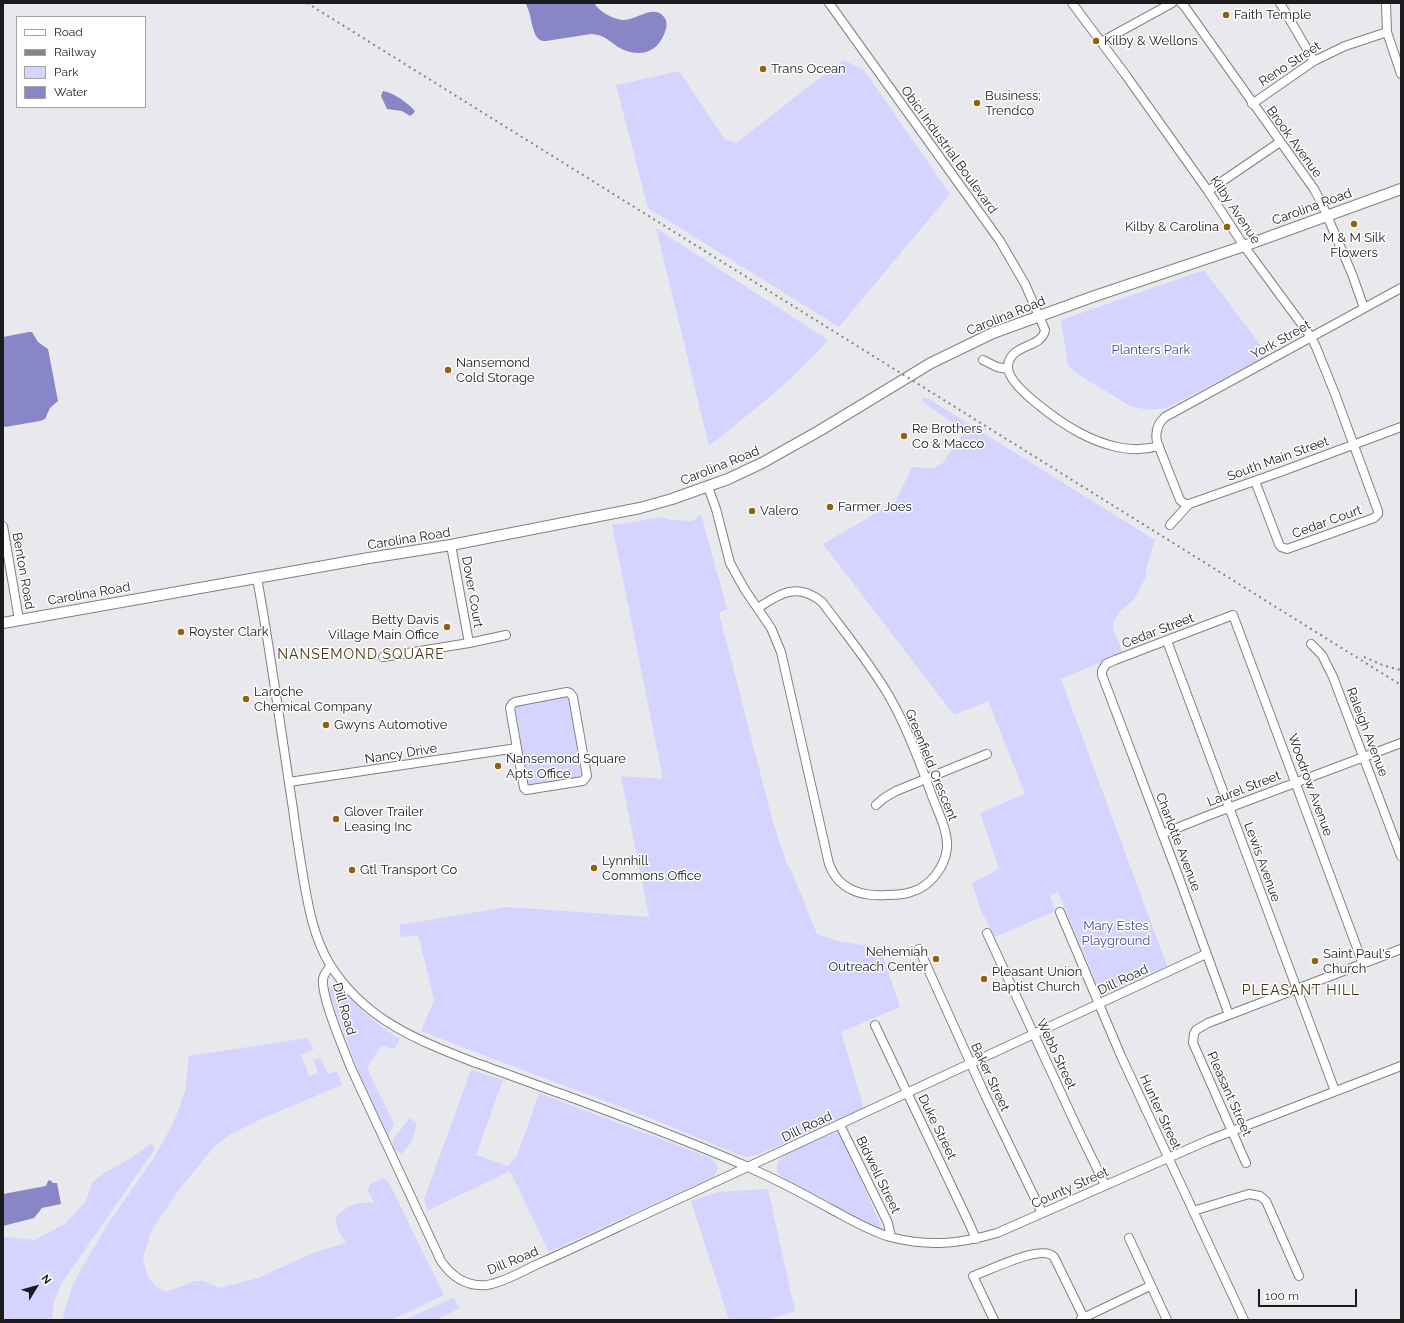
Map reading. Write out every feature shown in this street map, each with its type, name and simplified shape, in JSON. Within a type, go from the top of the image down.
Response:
[{"type":"main road","name":"Carolina Road","points":[[3,623],[451,545],[640,508],[708,486],[762,463],[937,359],[993,333],[1139,280],[1244,246],[1401,189]]},
{"type":"street","name":"Obici Industrial Boulevard","points":[[829,3],[1000,241],[1025,284],[1045,330],[1042,338],[1020,349],[1013,355],[1009,360],[1008,369]]},
{"type":"street","name":"Kilby Avenue","points":[[1072,3],[1125,74],[1208,191],[1244,246],[1311,337],[1353,444],[1378,514]]},
{"type":"street","points":[[1101,42],[1172,3]]},
{"type":"street","name":"Brook Avenue","points":[[1181,3],[1314,189],[1352,274],[1364,308]]},
{"type":"street","points":[[1280,3],[1314,61]]},
{"type":"street","points":[[1386,3],[1387,32],[1401,74]]},
{"type":"street","name":"Reno Street","points":[[1252,104],[1314,61],[1345,46],[1387,32]]},
{"type":"street","points":[[1208,191],[1280,142]]},
{"type":"street","name":"York Street","points":[[1189,504],[1185,504],[1180,500],[1159,446],[1156,432],[1158,426],[1165,417],[1401,288]]},
{"type":"street","points":[[982,360],[997,367],[1008,369],[1009,374],[1017,385],[1031,399],[1078,432],[1103,443],[1132,450],[1159,446]]},
{"type":"street","name":"South Main Street","points":[[1170,525],[1189,504],[1401,427]]},
{"type":"street","name":"Cedar Court","points":[[1255,481],[1276,538],[1283,548],[1287,549],[1318,539],[1374,518],[1378,514]]},
{"type":"street","name":"Greenfield Crescent","points":[[708,486],[730,563],[745,590],[771,628],[781,652],[828,864],[844,886],[868,895],[904,894],[919,889],[933,879],[943,862],[947,847],[943,823],[899,715],[889,696],[859,651],[822,602],[811,594],[797,591],[783,594],[774,597],[758,608]]},
{"type":"street","name":"Benton Road","points":[[3,526],[19,620]]},
{"type":"street","name":"Dover Court","points":[[451,545],[469,643]]},
{"type":"street","name":"Dill Road","points":[[257,578],[309,913],[319,944],[331,966],[324,976],[324,992],[339,1038],[351,1068],[441,1261],[453,1275],[463,1282],[480,1285],[498,1282],[1034,1036],[1206,954]]},
{"type":"street","name":"Cedar Street","points":[[1104,679],[1102,671],[1106,664],[1131,653],[1167,641],[1233,615]]},
{"type":"street","name":"Woodrow Avenue","points":[[1233,615],[1364,964]]},
{"type":"street","points":[[383,657],[469,643],[506,635]]},
{"type":"street","name":"Lewis Avenue","points":[[1167,641],[1334,1091]]},
{"type":"street","name":"Raleigh Avenue","points":[[1311,644],[1322,655],[1329,668],[1401,856]]},
{"type":"street","name":"Charlotte Avenue","points":[[1104,679],[1229,1015]]},
{"type":"street","points":[[567,692],[572,695],[587,776],[586,779],[569,784],[526,790],[524,788],[517,748],[510,708],[512,704],[515,702],[567,692]]},
{"type":"street","name":"Laurel Street","points":[[1162,834],[1401,743]]},
{"type":"street","name":"Nancy Drive","points":[[289,782],[517,748]]},
{"type":"street","points":[[876,806],[893,793],[987,754]]},
{"type":"street","name":"Hunter Street","points":[[1060,912],[1121,1056],[1244,1320]]},
{"type":"street","name":"Webb Street","points":[[987,933],[1105,1185]]},
{"type":"street","name":"Baker Street","points":[[918,949],[1042,1213]]},
{"type":"street","points":[[1229,1015],[1401,950]]},
{"type":"street","name":"County Street","points":[[331,966],[352,993],[365,1006],[385,1021],[411,1037],[641,1124],[748,1167],[775,1179],[869,1229],[891,1237],[912,1242],[953,1243],[997,1233],[1168,1157],[1401,1066]]},
{"type":"street","name":"Pleasant Street","points":[[1229,1015],[1201,1026],[1194,1034],[1193,1043],[1246,1163]]},
{"type":"street","name":"Duke Street","points":[[875,1025],[976,1239]]},
{"type":"street","name":"Bidwell Street","points":[[840,1125],[888,1223],[891,1237]]},
{"type":"street","points":[[1193,1211],[1249,1194],[1260,1196],[1266,1201],[1299,1276]]},
{"type":"street","points":[[1129,1238],[1167,1320]]},
{"type":"street","points":[[994,1320],[973,1276],[1022,1257],[1037,1253],[1051,1254],[1054,1257],[1082,1319],[1150,1286]]},
{"type":"green space","points":[[843,60],[864,70],[950,194],[839,327],[648,208],[616,85],[679,71],[725,140],[736,143]]},
{"type":"green space","points":[[656,228],[828,340],[786,383],[709,446]]},
{"type":"green space","name":"Planters Park","points":[[1204,270],[1268,355],[1167,408],[1148,410],[1130,406],[1076,373],[1068,365],[1061,320]]},
{"type":"green space","name":"Mary Estes Playground","points":[[922,398],[929,399],[1155,540],[1147,565],[1145,579],[1134,599],[1120,612],[1113,622],[1114,632],[1123,653],[1061,679],[1167,966],[1102,996],[1058,892],[1050,896],[1056,911],[995,937],[981,911],[972,883],[999,869],[980,813],[1025,794],[988,701],[954,715],[823,544],[895,502],[912,467],[933,468],[942,464],[965,431],[923,402]]},
{"type":"green space","points":[[701,514],[727,609],[719,613],[772,819],[787,864],[792,872],[817,934],[837,941],[880,948],[900,1007],[841,1032],[864,1109],[757,1155],[747,1157],[645,1116],[421,1031],[434,1000],[418,935],[401,937],[399,925],[508,907],[649,917],[621,776],[663,779],[612,525],[661,517],[670,520],[690,521],[694,520]]},
{"type":"green space","points":[[570,696],[583,778],[528,786],[515,705]]},
{"type":"green space","points":[[337,983],[368,1015],[383,1028],[400,1039],[394,1049],[381,1046],[367,1068],[394,1124],[388,1136],[361,1078],[331,997],[329,989],[332,984]]},
{"type":"green space","points":[[307,1038],[314,1049],[301,1055],[309,1076],[318,1073],[314,1060],[321,1058],[328,1074],[337,1071],[342,1085],[261,1119],[231,1134],[214,1147],[178,1191],[151,1231],[143,1259],[147,1275],[155,1286],[164,1291],[172,1290],[194,1281],[203,1281],[220,1288],[258,1278],[315,1252],[346,1243],[337,1229],[336,1216],[354,1204],[374,1203],[368,1191],[370,1184],[383,1178],[389,1183],[444,1295],[391,1320],[62,1320],[71,1290],[80,1271],[105,1228],[153,1159],[173,1124],[185,1092],[189,1056]]},
{"type":"green space","points":[[471,1070],[503,1080],[476,1155],[508,1166],[517,1156],[539,1093],[708,1157],[716,1163],[718,1168],[713,1177],[549,1252],[510,1171],[427,1211],[424,1199]]},
{"type":"green space","points":[[410,1118],[416,1122],[414,1135],[410,1144],[401,1154],[393,1148],[393,1139]]},
{"type":"green space","points":[[839,1131],[883,1230],[781,1177],[778,1173],[777,1164],[783,1156]]},
{"type":"green space","points":[[151,1143],[155,1149],[61,1284],[54,1302],[52,1320],[3,1320],[3,1239],[6,1237],[35,1240],[66,1223],[86,1201],[92,1183],[103,1174],[131,1158]]},
{"type":"green space","points":[[768,1189],[795,1311],[768,1320],[729,1320],[691,1201],[718,1192]]},
{"type":"green space","points":[[453,1298],[460,1308],[440,1318],[440,1320],[404,1320]]},
{"type":"water","points":[[525,3],[594,3],[606,14],[622,20],[655,12],[660,13],[664,17],[667,24],[660,42],[655,47],[638,53],[624,50],[601,36],[591,34],[542,41],[535,33]]},
{"type":"water","points":[[383,91],[396,96],[405,102],[415,111],[414,113],[410,116],[402,111],[387,109],[381,96]]},
{"type":"water","points":[[32,332],[38,342],[48,349],[58,401],[50,408],[45,419],[5,427],[3,426],[3,337]]},
{"type":"water","points":[[50,1180],[53,1183],[57,1183],[61,1204],[42,1208],[34,1218],[3,1226],[3,1194],[46,1186]]},
{"type":"railway","points":[[307,3],[1401,685]]},
{"type":"railway","points":[[1364,657],[1385,666],[1401,670]]},
{"type":"place","name":"Faith Temple","points":[[1226,15]]},
{"type":"place","name":"Kilby & Wellons","points":[[1096,41]]},
{"type":"place","name":"Trans Ocean","points":[[763,69]]},
{"type":"place","name":"Business; Trendco","points":[[977,103]]},
{"type":"place","name":"M & M Silk Flowers","points":[[1354,224]]},
{"type":"place","name":"Kilby & Carolina","points":[[1227,227]]},
{"type":"place","name":"Nansemond Cold Storage","points":[[448,370]]},
{"type":"place","name":"Re Brothers Co & Macco","points":[[904,436]]},
{"type":"place","name":"Farmer Joes","points":[[830,507]]},
{"type":"place","name":"Valero","points":[[752,511]]},
{"type":"place","name":"Betty Davis Village Main Office","points":[[447,627]]},
{"type":"place","name":"Royster Clark","points":[[181,632]]},
{"type":"place","name":"Laroche Chemical Company","points":[[246,699]]},
{"type":"place","name":"Gwyns Automotive","points":[[326,725]]},
{"type":"place","name":"Nansemond Square Apts Office","points":[[498,766]]},
{"type":"place","name":"Glover Trailer Leasing Inc","points":[[336,819]]},
{"type":"place","name":"Lynnhill Commons Office","points":[[594,868]]},
{"type":"place","name":"Gtl Transport Co","points":[[352,870]]},
{"type":"place","name":"Nehemiah Outreach Center","points":[[936,959]]},
{"type":"place","name":"Saint Paul's Church","points":[[1315,961]]},
{"type":"place","name":"Pleasant Union Baptist Church","points":[[984,979]]},
{"type":"district","name":"NANSEMOND SQUARE","points":[[361,655]]},
{"type":"district","name":"PLEASANT HILL","points":[[1301,991]]}]
